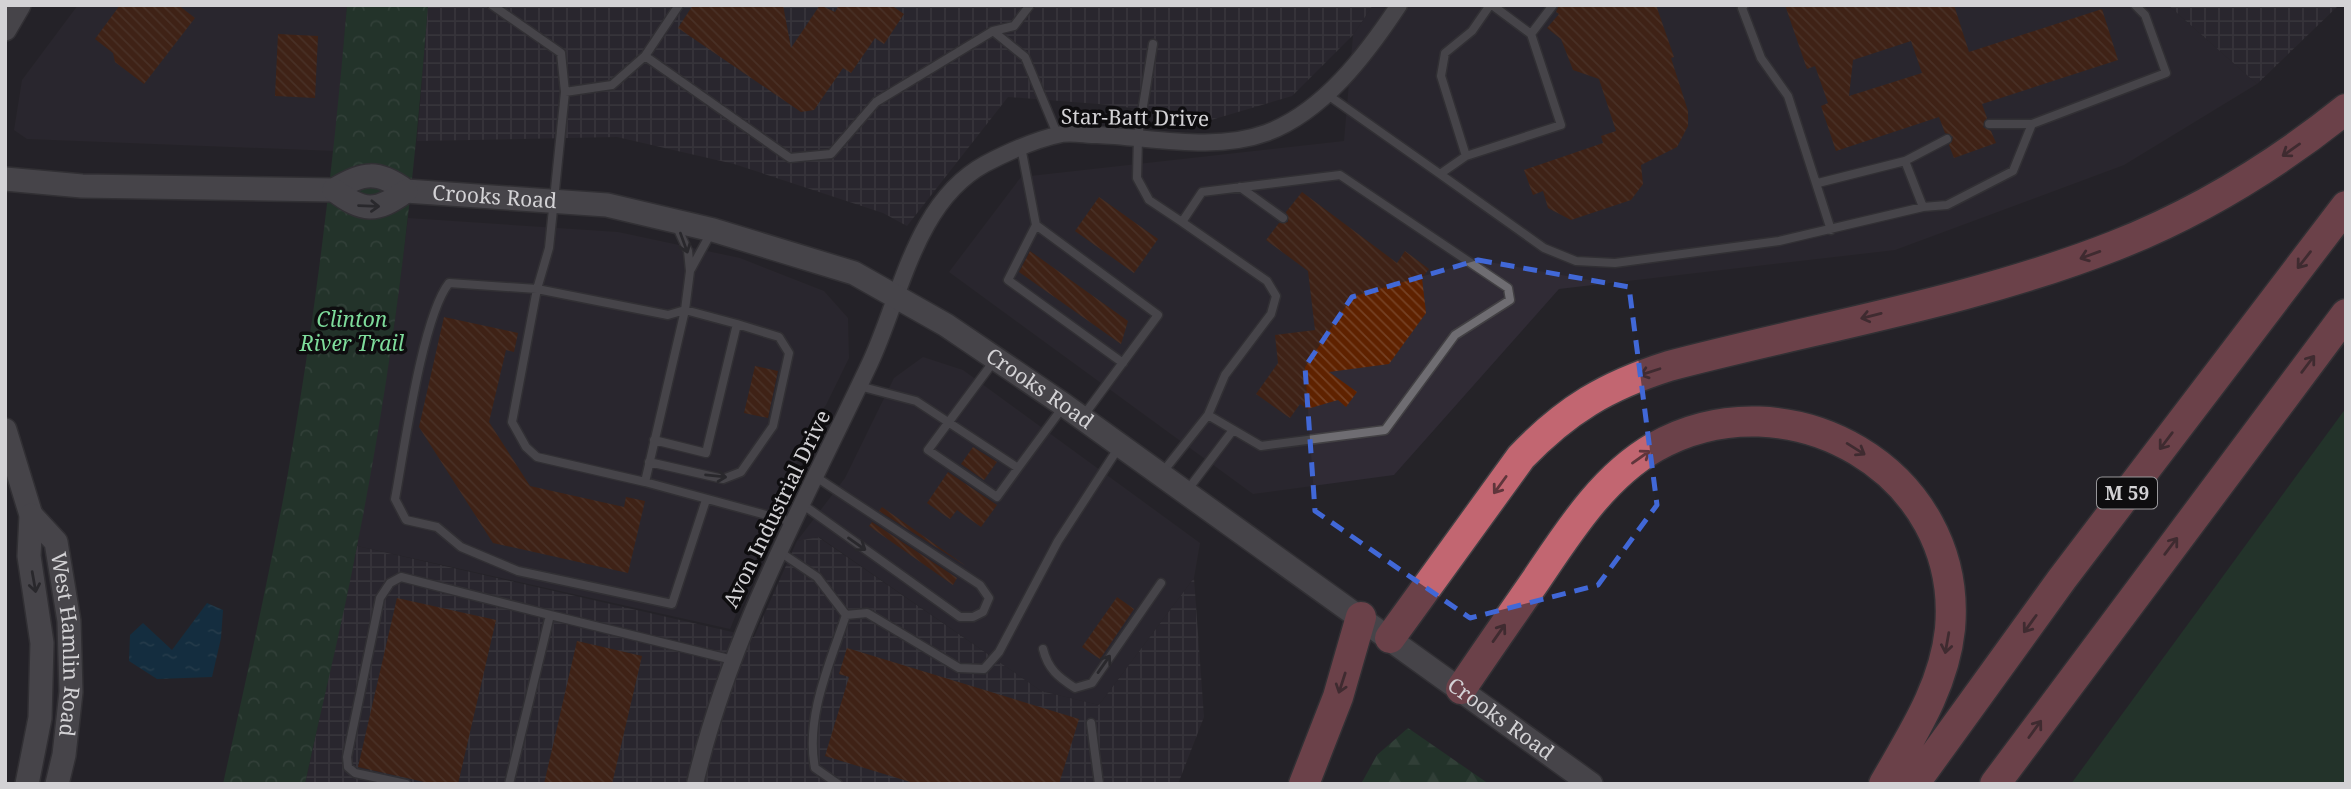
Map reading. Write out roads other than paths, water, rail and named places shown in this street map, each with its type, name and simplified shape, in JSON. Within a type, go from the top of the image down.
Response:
[{"type":"highway","points":[[1390,638],[1521,457],[1544,433],[1591,397],[1636,376],[1669,366],[1991,285],[2116,245],[2228,191],[2293,149],[2346,109]]},
{"type":"highway","name":"M 59","points":[[1914,784],[2071,568],[2346,206]]},
{"type":"highway","points":[[1995,784],[2346,314]]},
{"type":"highway","points":[[1461,689],[1569,531],[1607,486],[1633,462],[1675,437],[1725,422],[1773,421],[1797,425],[1841,440],[1884,468],[1915,505],[1942,561],[1950,605],[1950,628],[1940,675],[1925,711],[1884,784]]},
{"type":"highway","points":[[1304,784],[1338,697],[1361,617]]},
{"type":"main road","points":[[5,29],[19,5]]},
{"type":"main road","name":"Crooks Road","points":[[5,179],[82,186],[334,190],[356,176],[386,177],[405,191],[607,205],[713,230],[854,273],[946,324],[996,358],[1591,784]]},
{"type":"main road","name":"West Hamlin Road","points":[[5,430],[31,515],[29,556],[40,619],[42,693],[37,743],[27,784]]},
{"type":"main road","name":"West Hamlin Road","points":[[31,515],[56,542],[69,621],[71,692],[64,755],[57,784]]},
{"type":"street","name":"Star-Batt Drive","points":[[897,298],[913,251],[939,209],[963,179],[984,164],[1058,136],[1138,137],[1212,142],[1264,134],[1298,117],[1325,93],[1365,54],[1399,5]]},
{"type":"street","name":"Avon Industrial Drive","points":[[695,784],[733,660],[777,550],[816,477],[897,298]]},
{"type":"lane","points":[[492,5],[561,53],[565,92],[550,248],[537,289],[513,422],[517,433],[537,457],[645,482],[792,522]]},
{"type":"lane","points":[[503,13],[509,5]]},
{"type":"lane","points":[[565,92],[612,85],[645,56],[679,5]]},
{"type":"lane","points":[[645,56],[790,158],[831,154],[876,102],[993,31],[1014,26],[1030,5]]},
{"type":"lane","points":[[1440,174],[1466,156],[1561,125],[1531,34],[1491,5],[1472,32],[1445,53],[1441,76],[1466,156]]},
{"type":"lane","points":[[1531,34],[1553,5]]},
{"type":"lane","points":[[1744,5],[1742,8],[1761,58],[1788,96],[1831,230]]},
{"type":"lane","points":[[1989,124],[2032,124],[2166,73],[2145,15],[2135,5]]},
{"type":"lane","points":[[993,31],[1025,57],[1058,136]]},
{"type":"lane","points":[[1153,44],[1138,137],[1137,178],[1149,200],[1267,281],[1276,296],[1271,314],[1225,375],[1208,415],[1161,474]]},
{"type":"lane","points":[[1325,93],[1544,248],[1576,261],[1615,264],[1779,241],[1923,207],[1947,205],[2012,171],[2032,124]]},
{"type":"lane","points":[[1818,183],[1905,161],[1947,139]]},
{"type":"lane","points":[[1021,148],[1036,225],[1008,280],[1123,363]]},
{"type":"lane","points":[[1905,161],[1923,207]]},
{"type":"lane","points":[[1182,222],[1202,192],[1340,175],[1508,288],[1510,300],[1455,335],[1385,430],[1261,446],[1208,415]]},
{"type":"lane","points":[[1240,187],[1283,218]]},
{"type":"lane","points":[[645,482],[685,310],[690,271],[683,237],[669,218]]},
{"type":"lane","points":[[996,358],[928,450],[997,498],[1018,468],[1123,363],[1158,315],[1036,225]]},
{"type":"lane","points":[[690,271],[713,230]]},
{"type":"lane","points":[[649,462],[723,479],[741,472],[773,426],[789,353],[779,337],[685,310],[668,315],[537,289],[449,283],[439,296],[395,499],[406,520],[437,527],[461,547],[518,570],[672,604],[706,500]]},
{"type":"lane","points":[[654,440],[706,453],[737,324]]},
{"type":"lane","points":[[859,386],[916,401],[1018,468]]},
{"type":"lane","points":[[1186,492],[1233,430]]},
{"type":"lane","points":[[846,615],[867,613],[959,668],[984,669],[999,652],[1058,541],[1120,445]]},
{"type":"lane","points":[[802,504],[960,617],[973,617],[984,612],[989,598],[979,585],[816,477]]},
{"type":"lane","points":[[777,550],[817,577],[846,615]]},
{"type":"lane","points":[[407,784],[355,773],[348,767],[347,757],[380,598],[390,583],[401,577],[733,660]]},
{"type":"lane","points":[[1043,649],[1047,665],[1058,677],[1075,688],[1091,683],[1161,583]]},
{"type":"lane","points":[[509,784],[550,615]]},
{"type":"lane","points":[[838,784],[815,768],[810,743],[824,682],[846,615]]},
{"type":"lane","points":[[1091,723],[1099,784]]},
{"type":"water","points":[[207,603],[223,610],[221,638],[212,677],[157,679],[129,661],[130,635],[143,623],[172,650]]},
{"type":"park label","name":"Clinton River Trail","points":[[352,332]]}]
